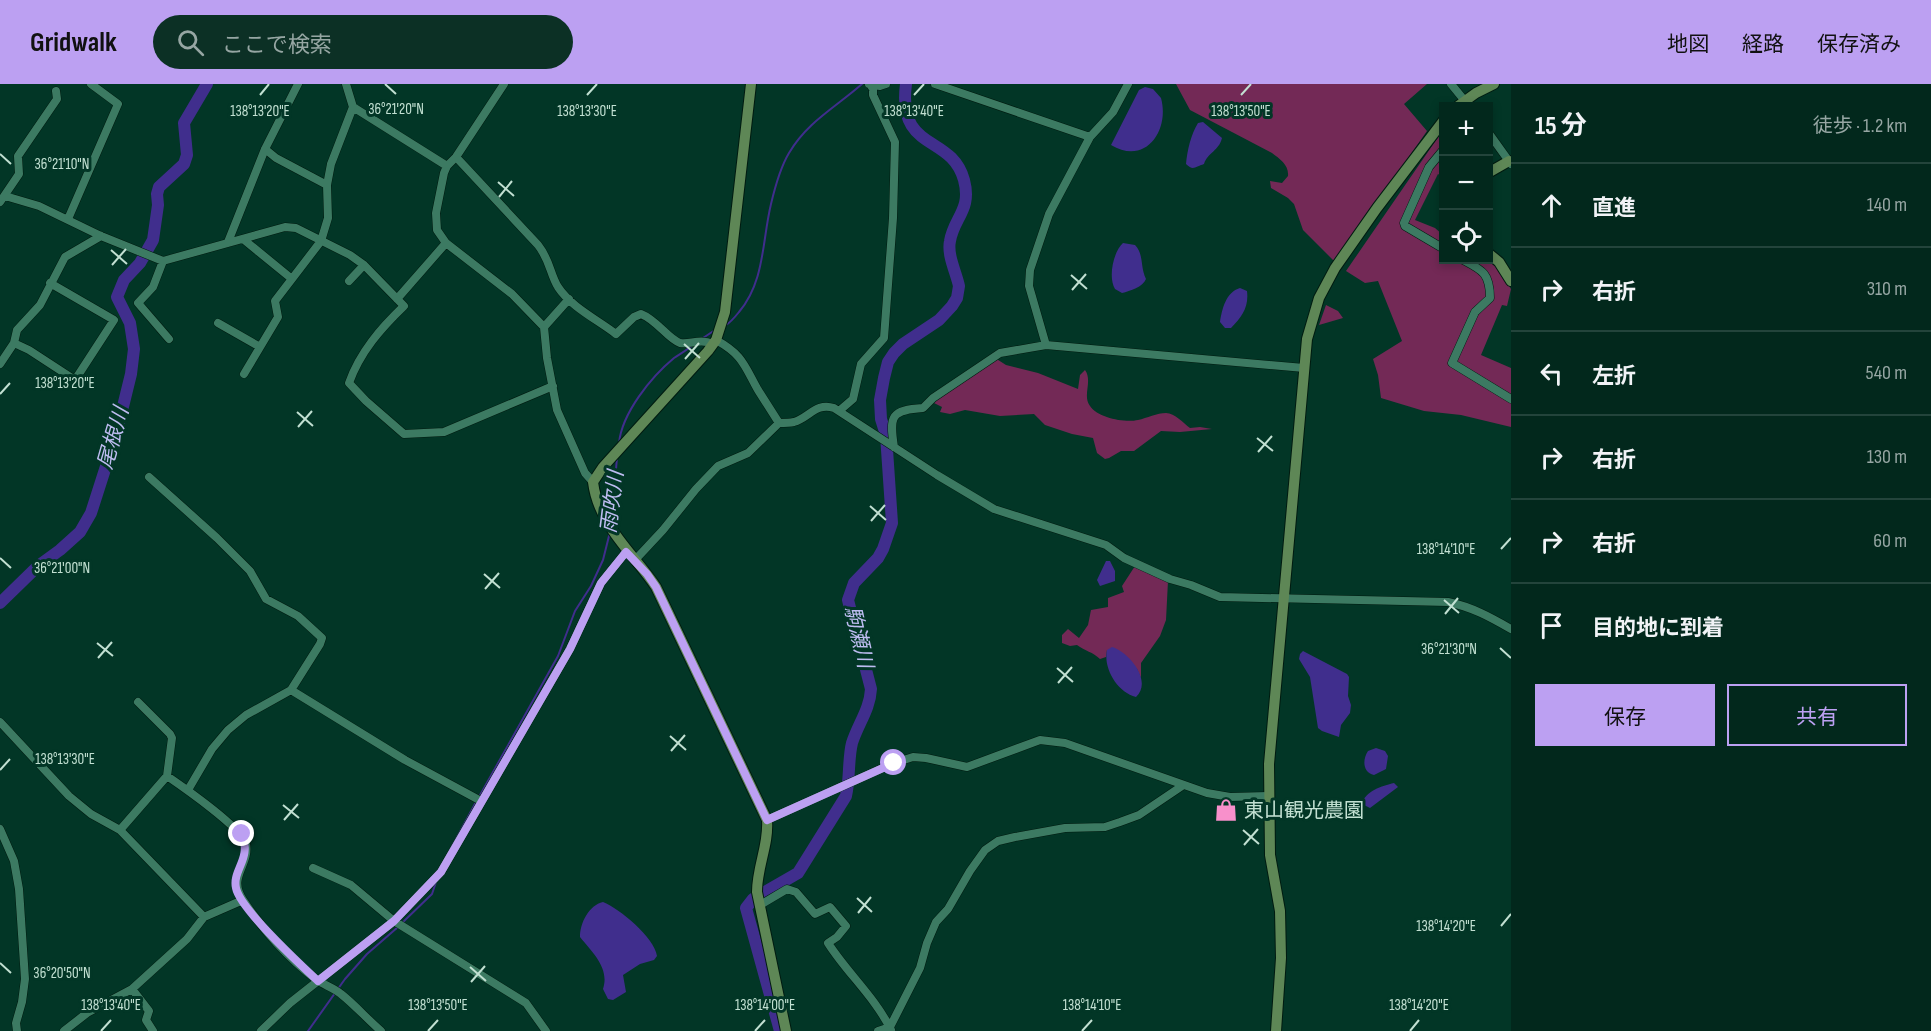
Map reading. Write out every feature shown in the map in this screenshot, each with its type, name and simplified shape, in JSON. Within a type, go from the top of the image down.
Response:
[{"type":"street","points":[[68,219],[118,104],[91,84]]},
{"type":"street","points":[[228,242],[265,149],[298,84]]},
{"type":"street","points":[[244,374],[278,317],[275,301],[321,241],[328,218],[327,185],[336,149],[353,107],[346,84]]},
{"type":"street","points":[[504,84],[447,166],[436,222],[437,230],[446,243],[512,294],[544,327],[557,410],[574,451],[585,473],[593,482],[597,502],[615,534],[656,587],[767,820],[768,832],[757,874],[759,899],[786,1031]]},
{"type":"street","points":[[593,482],[610,459],[713,340],[723,322],[751,84]]},
{"type":"street","points":[[869,84],[880,86],[886,84]]},
{"type":"street","points":[[840,411],[853,399],[861,364],[884,338],[893,218],[894,142],[869,84]]},
{"type":"street","points":[[935,84],[1090,137]]},
{"type":"street","points":[[1046,345],[1029,286],[1030,270],[1049,214],[1090,137],[1113,112],[1128,84]]},
{"type":"street","points":[[1451,84],[1462,102]]},
{"type":"street","points":[[1467,102],[1476,93],[1494,84]]},
{"type":"street","points":[[56,91],[57,99],[18,156],[19,174],[3,199],[39,206],[101,236],[163,261],[285,227],[296,228],[350,255],[364,265],[404,306],[380,328],[359,361],[349,383],[404,434],[444,432],[553,386]]},
{"type":"street","points":[[353,107],[447,166]]},
{"type":"street","points":[[1276,1031],[1281,958],[1280,911],[1270,855],[1269,765],[1307,339],[1312,317],[1324,288],[1377,208],[1439,126]]},
{"type":"street","points":[[1493,139],[1510,162],[1493,170]]},
{"type":"street","points":[[265,149],[276,158],[327,185]]},
{"type":"street","points":[[1439,154],[1429,167],[1404,223],[1405,226],[1439,247]]},
{"type":"street","points":[[456,156],[538,245],[548,260],[557,285],[569,299],[616,334],[634,317],[641,314],[651,318],[682,344],[713,340],[732,350],[746,364],[778,423]]},
{"type":"street","points":[[0,364],[14,344],[17,330],[40,305],[65,257],[101,236]]},
{"type":"street","points":[[243,239],[292,279]]},
{"type":"street","points":[[398,299],[446,243]]},
{"type":"street","points":[[1493,257],[1499,262],[1511,281]]},
{"type":"street","points":[[163,261],[153,287],[138,303],[169,339]]},
{"type":"street","points":[[1469,264],[1486,275],[1490,298],[1475,312],[1452,363],[1511,399]]},
{"type":"street","points":[[349,281],[364,265]]},
{"type":"street","points":[[14,344],[29,350],[75,380],[114,320],[51,283]]},
{"type":"street","points":[[544,327],[569,299]]},
{"type":"street","points":[[218,323],[260,347]]},
{"type":"street","points":[[892,446],[891,422],[897,413],[906,409],[923,408],[933,398],[1000,353],[1046,345],[1304,368]]},
{"type":"street","points":[[261,1031],[290,1003],[394,921],[441,872],[570,649],[601,583],[663,530],[718,466],[748,453],[778,423],[795,422],[817,408],[827,405],[840,411],[937,476],[994,509],[1106,545],[1124,558],[1170,579],[1220,597],[1448,602],[1468,606],[1511,629]]},
{"type":"street","points":[[149,477],[250,571],[266,599],[298,616],[322,638],[291,690],[246,715],[228,730],[213,749],[188,790]]},
{"type":"street","points":[[291,690],[405,760],[481,801]]},
{"type":"street","points":[[120,830],[167,776],[172,738],[138,702]]},
{"type":"street","points":[[0,723],[69,796],[91,814],[120,830],[204,917]]},
{"type":"street","points":[[767,820],[852,781],[913,757],[962,767],[973,766],[1040,740],[1065,743],[1182,786],[1230,797],[1268,796]]},
{"type":"street","points":[[167,776],[242,834],[246,846],[236,888],[243,900],[287,952],[318,981],[337,991],[381,1031]]},
{"type":"street","points":[[891,1029],[917,976],[936,922],[948,909],[985,850],[998,841],[1015,837],[1065,828],[1105,827],[1139,815],[1182,786]]},
{"type":"street","points":[[0,829],[12,855],[19,890],[25,979],[16,1031]]},
{"type":"street","points":[[313,868],[351,885],[394,921],[526,1003],[546,1031]]},
{"type":"street","points":[[759,899],[787,889],[796,891],[815,914],[830,907],[846,926],[837,937],[828,943],[841,964],[879,1006],[891,1029]]},
{"type":"street","points":[[64,1031],[87,1012],[132,988],[187,939],[204,917],[243,900]]},
{"type":"street","points":[[132,988],[149,1011],[146,1020],[153,1031]]},
{"type":"street","points":[[878,1031],[891,1029]]},
{"type":"shaded area","points":[[1176,84],[1427,84],[1404,104],[1427,131],[1335,262],[1303,230],[1294,204],[1271,188],[1270,181],[1282,183],[1288,176],[1283,163],[1272,153],[1190,110]]},
{"type":"shaded area","points":[[1145,87],[1153,89],[1161,98],[1162,122],[1158,133],[1144,148],[1134,151],[1123,150],[1111,145],[1139,90]]},
{"type":"shaded area","points":[[1203,122],[1222,138],[1204,164],[1192,168],[1186,164],[1188,148],[1198,123]]},
{"type":"shaded area","points":[[1439,136],[1439,175],[1415,220],[1439,232],[1439,264],[1493,264],[1493,262],[1511,289],[1507,306],[1502,305],[1481,355],[1511,368],[1511,427],[1461,415],[1424,411],[1381,398],[1373,359],[1402,341],[1378,281],[1365,283],[1346,271]]},
{"type":"shaded area","points":[[1123,243],[1135,245],[1138,249],[1146,279],[1139,286],[1122,293],[1115,289],[1112,272],[1114,259]]},
{"type":"shaded area","points":[[1240,288],[1247,291],[1246,307],[1231,328],[1225,328],[1220,322],[1224,307],[1231,293]]},
{"type":"shaded area","points":[[1326,305],[1338,311],[1343,318],[1319,325]]},
{"type":"shaded area","points":[[995,358],[1006,365],[1038,373],[1078,389],[1080,375],[1085,370],[1088,379],[1088,402],[1094,410],[1105,416],[1133,421],[1169,413],[1190,428],[1212,429],[1161,431],[1134,451],[1121,451],[1105,459],[1097,453],[1093,438],[1045,425],[1034,414],[1000,416],[965,410],[950,414],[940,412],[942,407],[932,402]]},
{"type":"shaded area","points":[[1106,561],[1110,561],[1115,571],[1115,581],[1100,586],[1097,580]]},
{"type":"shaded area","points":[[1135,566],[1168,581],[1166,620],[1160,636],[1141,663],[1141,678],[1137,669],[1107,650],[1106,657],[1100,659],[1077,645],[1070,646],[1062,643],[1062,635],[1068,629],[1079,638],[1088,625],[1091,610],[1108,607],[1108,598],[1124,592],[1122,586]]},
{"type":"shaded area","points":[[1112,647],[1125,655],[1137,668],[1142,683],[1141,690],[1136,697],[1117,685],[1109,671],[1106,657],[1107,650]]},
{"type":"shaded area","points":[[1303,651],[1349,677],[1350,713],[1341,725],[1339,737],[1318,728],[1310,677],[1299,659]]},
{"type":"shaded area","points":[[1376,748],[1385,751],[1388,756],[1386,769],[1374,775],[1368,772],[1364,762],[1368,751]]},
{"type":"shaded area","points":[[1394,783],[1398,787],[1370,808],[1362,804],[1370,792]]},
{"type":"shaded area","points":[[603,902],[643,932],[657,956],[654,960],[640,964],[623,975],[626,992],[613,1000],[608,999],[603,989],[604,974],[599,961],[580,937],[586,915]]},
{"type":"waterway","name":"尾根川","points":[[0,603],[38,566],[80,532],[91,513],[116,435],[131,374],[134,349],[130,323],[117,297],[124,280],[140,263],[153,240],[159,187],[184,164],[187,155],[184,123],[207,84]]},
{"type":"waterway","name":"雨吹川","points":[[726,325],[739,312],[754,287],[774,191],[789,153],[804,132],[862,84]]},
{"type":"waterway","name":"駒瀬川","points":[[780,1031],[746,908],[753,899],[798,873],[846,796],[852,743],[866,710],[871,689],[848,600],[854,583],[878,558],[892,523],[886,435],[881,419],[880,400],[884,378],[888,362],[894,353],[903,344],[939,320],[957,298],[959,286],[949,246],[966,199],[964,180],[957,165],[948,155],[917,132],[909,122],[905,106],[906,84]]},
{"type":"waterway","name":"雨吹川","points":[[703,338],[715,330]]},
{"type":"waterway","name":"雨吹川","points":[[619,443],[626,420],[647,385],[674,358],[693,345]]},
{"type":"waterway","name":"雨吹川","points":[[612,520],[617,457]]},
{"type":"waterway","name":"雨吹川","points":[[479,797],[558,656],[575,611],[591,586],[603,560],[610,532]]},
{"type":"waterway","name":"雨吹川","points":[[450,850],[476,802]]},
{"type":"waterway","name":"雨吹川","points":[[402,923],[432,894],[436,882]]},
{"type":"waterway","name":"雨吹川","points":[[308,1031],[345,979],[367,954],[398,927]]},
{"type":"place","name":"東山観光農園","points":[[1226,810]]},
{"type":"route","points":[[242,834],[246,846],[236,888],[269,932],[318,981],[394,921],[441,872],[570,649],[601,583],[626,552],[656,587],[767,820],[894,763]]}]
